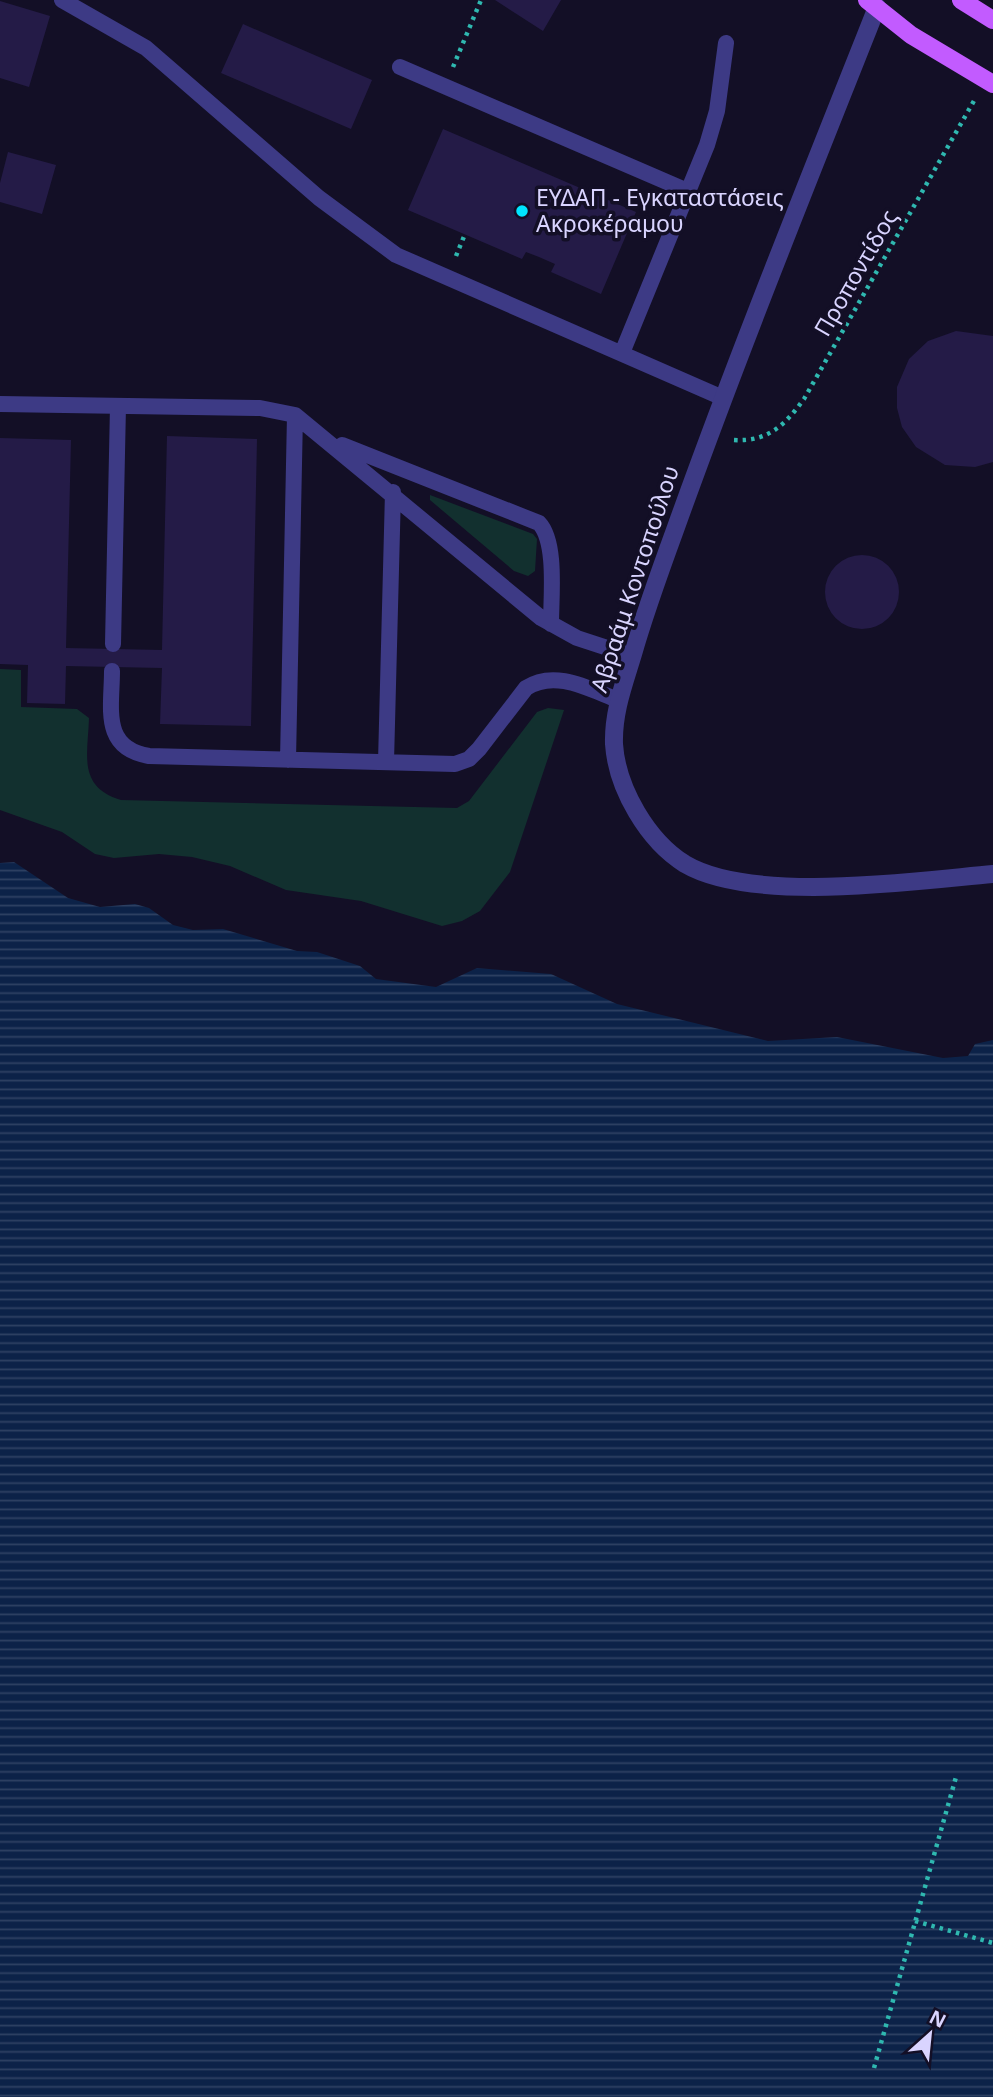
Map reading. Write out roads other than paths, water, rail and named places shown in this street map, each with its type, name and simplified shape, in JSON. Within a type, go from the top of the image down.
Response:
[{"type":"main road","points":[[961,0],[993,20]]},
{"type":"main road","points":[[872,4],[911,35],[987,86]]},
{"type":"street","name":"Αβραάμ Κοντοπούλου","points":[[872,4],[639,627],[618,700],[614,746],[626,789],[637,811],[665,849],[687,865],[711,875],[794,885],[909,881],[993,874]]},
{"type":"lane","points":[[62,0],[146,48],[319,198],[396,255],[723,398]]},
{"type":"lane","points":[[622,353],[690,192],[717,111],[726,43]]},
{"type":"lane","points":[[400,67],[690,192]]},
{"type":"lane","points":[[0,404],[260,408],[295,415],[393,492],[551,624],[577,638],[632,656]]},
{"type":"lane","points":[[113,644],[118,406]]},
{"type":"lane","points":[[288,760],[295,415]]},
{"type":"lane","points":[[330,441],[539,523],[545,529],[550,543],[551,624]]},
{"type":"lane","points":[[386,762],[393,492]]},
{"type":"lane","points":[[113,671],[111,728],[118,740],[133,752],[149,756],[455,764],[469,759],[526,688],[538,681],[565,681],[618,700]]},
{"type":"water","points":[[14,862],[68,898],[100,907],[135,904],[149,908],[173,925],[193,930],[223,929],[297,951],[317,952],[360,966],[376,979],[436,987],[477,968],[551,974],[617,1004],[768,1041],[837,1037],[943,1058],[968,1056],[975,1044],[993,1040],[993,2097],[0,2097],[0,863]]},
{"type":"place","name":"ΕΥΔΑΠ - Εγκαταστάσεις Ακροκέραμου","points":[[522,211]]}]
